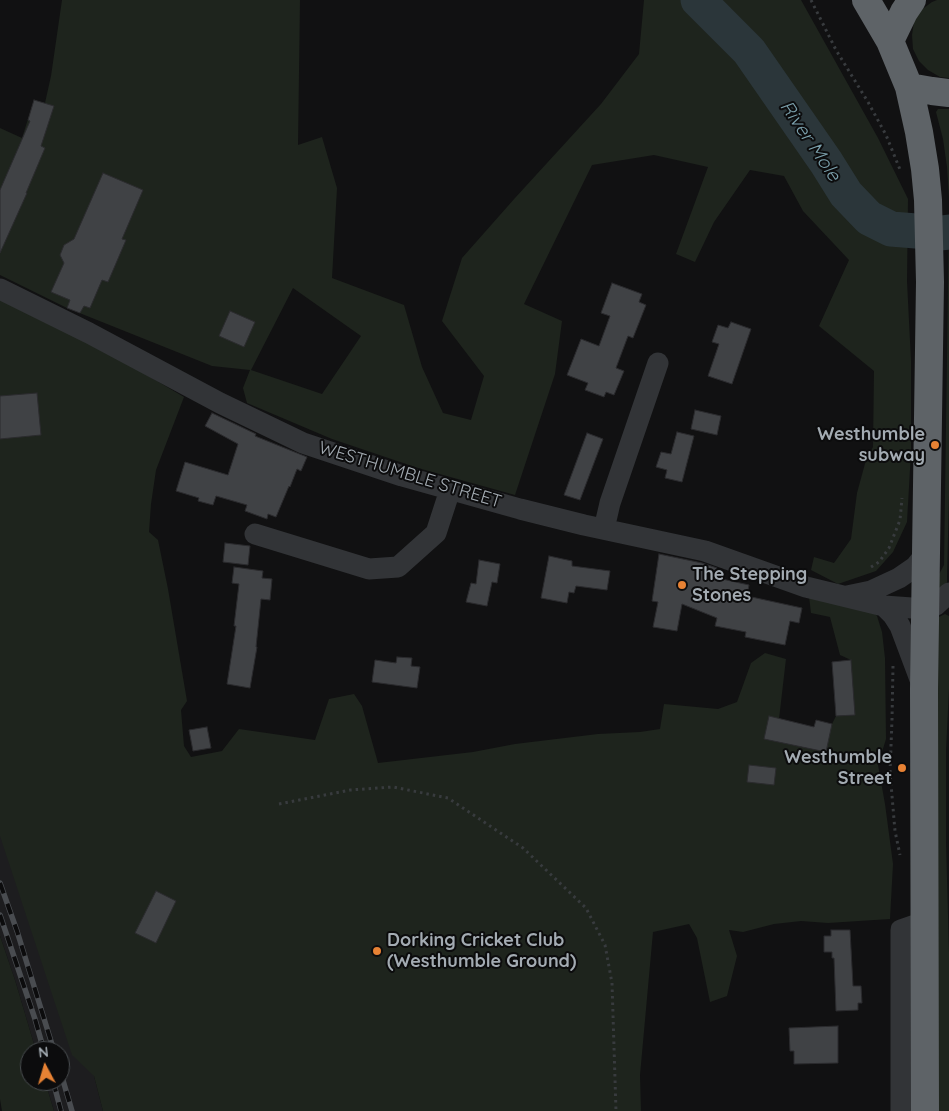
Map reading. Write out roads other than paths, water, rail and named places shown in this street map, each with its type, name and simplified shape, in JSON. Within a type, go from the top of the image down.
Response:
[{"type":"highway","points":[[866,0],[890,41],[909,87],[921,141],[928,200],[930,282],[924,689],[925,1111]]},
{"type":"highway","points":[[890,41],[912,0]]},
{"type":"highway","points":[[909,87],[949,93]]},
{"type":"street","name":"WESTHUMBLE STREET","points":[[0,288],[220,403],[303,442],[402,476],[520,509],[705,551],[806,587],[884,606],[926,609]]},
{"type":"street","points":[[604,529],[610,503],[658,363]]},
{"type":"street","points":[[254,534],[369,569],[398,567],[436,533],[450,490]]},
{"type":"street","name":"WESTHUMBLE STREET","points":[[844,596],[871,591],[899,578],[915,567],[927,552]]},
{"type":"street","points":[[926,609],[936,605],[949,593]]},
{"type":"street","points":[[884,606],[900,626],[924,689]]},
{"type":"street","points":[[901,1111],[901,930],[924,922]]},
{"type":"waterway","name":"River Mole","points":[[698,0],[749,51],[846,194],[869,218],[891,229],[949,232]]},
{"type":"railway","points":[[0,883],[51,1041]]},
{"type":"railway","points":[[0,915],[41,1041]]},
{"type":"railway","points":[[56,1091],[61,1111]]},
{"type":"railway","points":[[66,1091],[72,1111]]},
{"type":"place","name":"Westhumble subway","points":[[935,445]]},
{"type":"place","name":"The Stepping Stones","points":[[682,585]]},
{"type":"place","name":"Westhumble Street","points":[[902,768]]},
{"type":"place","name":"Dorking Cricket Club (Westhumble Ground)","points":[[377,951]]}]
